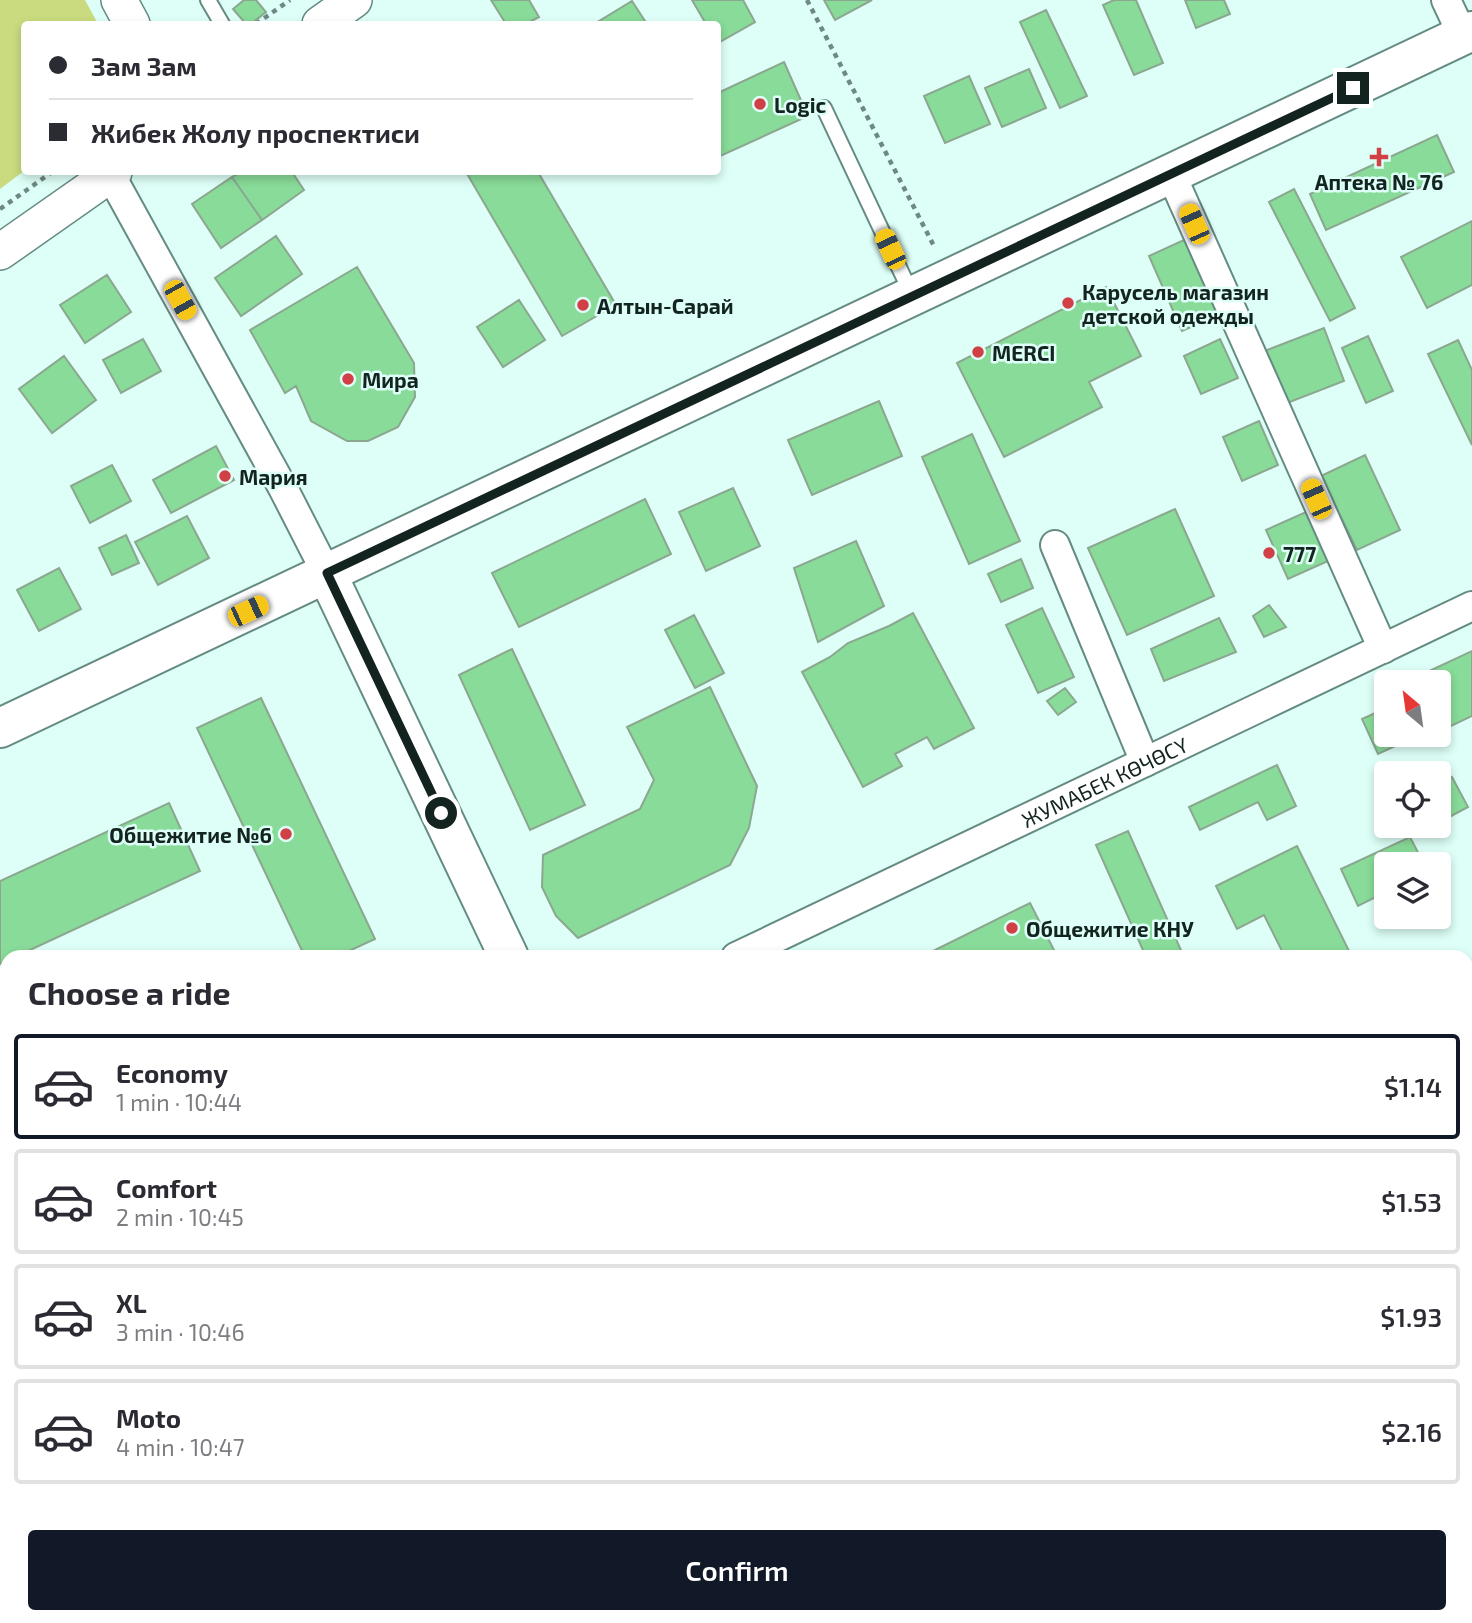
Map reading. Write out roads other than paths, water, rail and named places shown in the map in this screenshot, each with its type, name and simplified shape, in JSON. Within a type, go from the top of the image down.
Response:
[{"type":"main road","points":[[0,728],[1171,174],[1469,41]]},
{"type":"main road","points":[[327,573],[506,950]]},
{"type":"street","points":[[119,0],[130,21]]},
{"type":"street","points":[[324,21],[354,0]]},
{"type":"street","points":[[1447,0],[1469,41]]},
{"type":"street","points":[[1171,174],[1383,649]]},
{"type":"street","points":[[0,252],[109,175]]},
{"type":"street","points":[[113,175],[327,573]]},
{"type":"street","points":[[1055,545],[1145,762]]},
{"type":"street","name":"ЖУМАБЕК КӨЧӨСҮ","points":[[751,950],[1472,606]]},
{"type":"lane","points":[[208,0],[220,21]]},
{"type":"lane","points":[[824,108],[912,296]]},
{"type":"place","name":"Logic","points":[[760,104]]},
{"type":"place","name":"Аптека № 76","points":[[1379,157]]},
{"type":"place","name":"Карусель магазин детской одежды","points":[[1068,303]]},
{"type":"place","name":"Алтын-Сарай","points":[[583,305]]},
{"type":"place","name":"MERCI","points":[[978,352]]},
{"type":"place","name":"Мира","points":[[348,379]]},
{"type":"place","name":"Мария","points":[[225,476]]},
{"type":"place","name":"777","points":[[1269,553]]},
{"type":"place","name":"Общежитие №6","points":[[286,834]]},
{"type":"place","name":"Общежитие КНУ","points":[[1012,928]]}]
